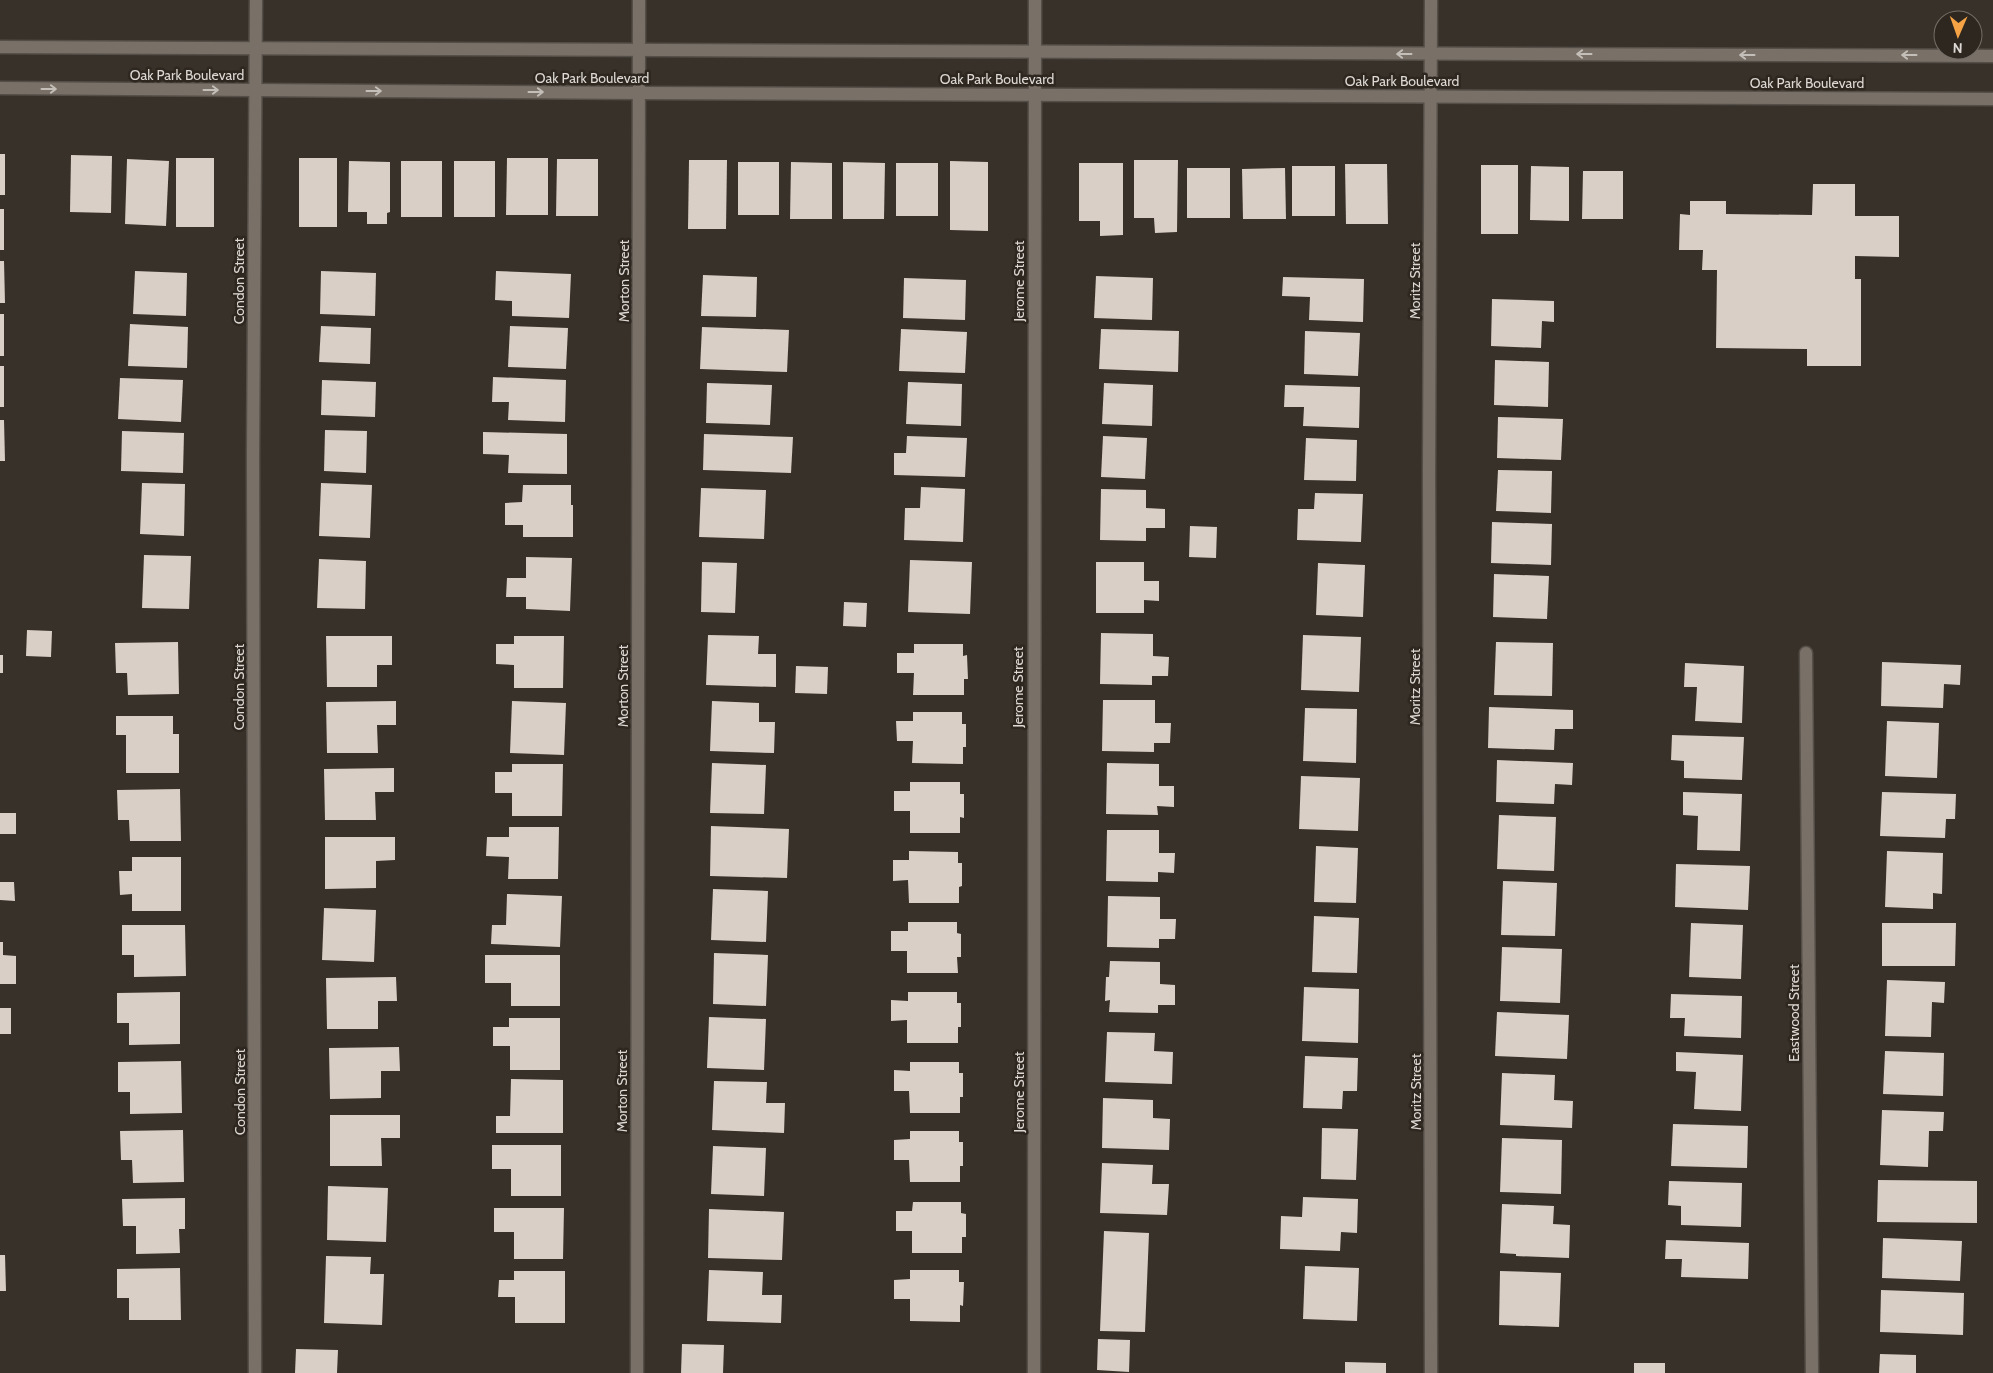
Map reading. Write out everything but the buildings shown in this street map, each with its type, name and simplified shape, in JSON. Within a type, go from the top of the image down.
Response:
[{"type":"street","name":"Condon Street","points":[[255,1373],[253,486],[256,0]]},
{"type":"street","name":"Morton Street","points":[[637,1373],[639,0]]},
{"type":"street","name":"Jerome Street","points":[[1034,1373],[1035,0]]},
{"type":"street","name":"Moritz Street","points":[[1431,0],[1429,482],[1431,1373]]},
{"type":"street","name":"Oak Park Boulevard","points":[[0,47],[1993,56]]},
{"type":"street","name":"Oak Park Boulevard","points":[[0,88],[1430,97],[1993,98]]},
{"type":"street","name":"Eastwood Street","points":[[1806,653],[1812,1373]]}]
